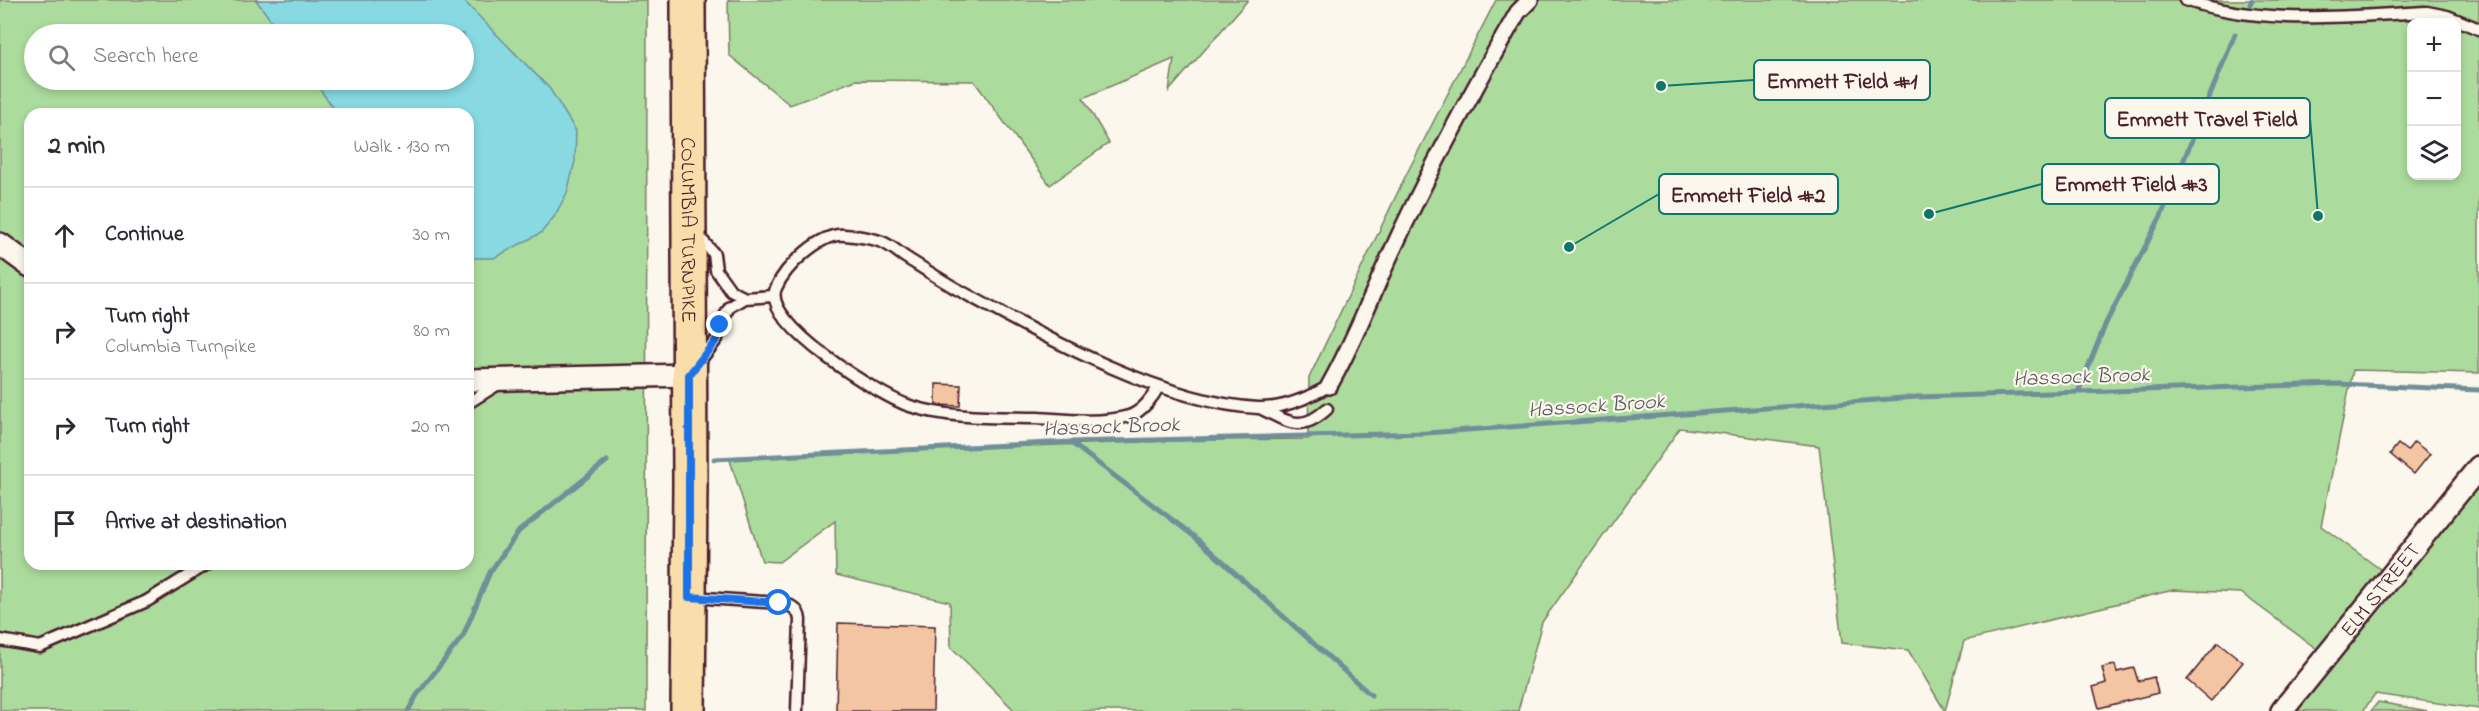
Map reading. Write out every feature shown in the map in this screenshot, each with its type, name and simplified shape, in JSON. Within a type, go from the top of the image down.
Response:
[{"type":"main road","name":"COLUMBIA TURNPIKE","points":[[688,0],[688,711]]},
{"type":"street","points":[[1329,386],[1349,350],[1387,262],[1468,99],[1518,12],[1530,0]]},
{"type":"street","points":[[0,244],[24,262]]},
{"type":"street","points":[[474,380],[689,375]]},
{"type":"street","name":"ELM STREET","points":[[2282,711],[2479,467]]},
{"type":"lane","points":[[2185,0],[2223,4],[2283,18],[2427,12],[2447,16],[2479,29]]},
{"type":"lane","points":[[687,222],[714,254],[716,270],[730,291],[745,298],[773,297]]},
{"type":"lane","points":[[1159,386],[1151,400],[1131,416],[1090,420],[931,412],[895,401],[851,374],[796,331],[777,307],[773,297],[776,287],[784,276],[818,241],[842,234],[882,242],[955,287],[1059,342],[1159,386],[1216,401],[1260,408],[1296,424],[1309,423],[1327,409]]},
{"type":"lane","points":[[689,375],[717,339],[720,325],[730,307],[745,298]]},
{"type":"lane","points":[[474,399],[505,379]]},
{"type":"lane","points":[[1260,408],[1293,403],[1329,386]]},
{"type":"lane","points":[[0,640],[40,646],[147,601],[197,570]]},
{"type":"lane","points":[[689,597],[786,604],[796,610],[800,620],[797,711]]},
{"type":"green space","points":[[0,0],[647,0],[646,711],[0,711]]},
{"type":"green space","points":[[728,0],[1248,0],[1169,91],[1174,59],[1083,98],[1109,143],[1050,185],[974,81],[856,80],[790,105],[729,55]]},
{"type":"green space","points":[[1496,0],[2479,0],[2479,373],[2353,370],[2321,526],[2391,577],[2479,461],[2479,709],[2375,694],[2363,711],[2276,711],[2325,655],[2241,593],[2173,590],[1964,641],[1945,711],[1908,650],[1842,643],[1819,446],[1680,428],[1542,622],[1518,711],[1015,711],[951,647],[950,602],[836,575],[835,521],[779,562],[762,561],[729,457],[1199,440],[1308,439],[1309,378],[1406,175]]},
{"type":"green space","points":[[2378,702],[2428,711],[2371,711]]},
{"type":"water","points":[[256,0],[463,0],[550,89],[576,131],[575,161],[567,193],[554,217],[541,233],[494,258],[474,258],[474,108],[334,108],[320,90],[474,90],[474,24],[274,24]]},
{"type":"building","points":[[936,384],[961,385],[960,406],[936,405]]},
{"type":"building","points":[[2414,442],[2430,454],[2414,474],[2390,454],[2398,444],[2407,451]]},
{"type":"building","points":[[838,623],[935,626],[933,711],[836,711]]},
{"type":"building","points":[[2218,642],[2243,662],[2211,701],[2187,680]]},
{"type":"building","points":[[2115,665],[2117,672],[2134,668],[2138,681],[2154,677],[2158,693],[2099,708],[2093,687],[2106,683],[2102,668]]},
{"type":"waterway","points":[[2250,4],[2252,0]]},
{"type":"waterway","points":[[2078,392],[2106,323],[2161,216],[2235,34]]},
{"type":"waterway","name":"Hassock Brook","points":[[714,459],[1070,442],[1426,433],[1917,397],[2339,384],[2479,390]]},
{"type":"waterway","points":[[1070,442],[1195,537],[1371,695]]},
{"type":"waterway","name":"Hassock Brook","points":[[408,711],[417,695],[463,636],[490,572],[519,531],[607,461]]},
{"type":"place","name":"Emmett Field #1","points":[[1661,86]]},
{"type":"place","name":"Emmett Field #3","points":[[1929,214]]},
{"type":"place","name":"Emmett Travel Field","points":[[2318,216]]},
{"type":"place","name":"Emmett Field #2","points":[[1569,247]]},
{"type":"route","points":[[720,325],[717,339],[689,375],[689,597],[779,603]]}]
